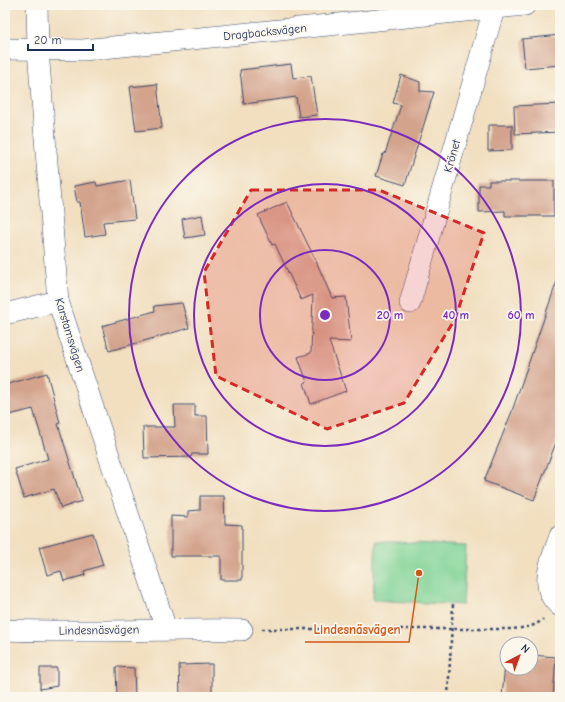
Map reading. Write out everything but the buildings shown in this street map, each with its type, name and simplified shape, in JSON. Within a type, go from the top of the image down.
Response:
[{"type":"street","name":"Karstamsvägen","points":[[37,5],[38,50],[58,301],[166,629]]},
{"type":"street","name":"Dragbacksvägen","points":[[5,49],[83,50],[525,5]]},
{"type":"street","name":"Krönet","points":[[410,303],[494,9]]},
{"type":"street","points":[[5,314],[58,301]]},
{"type":"street","points":[[559,605],[550,593],[547,584],[548,568],[560,536]]},
{"type":"street","name":"Lindesnäsvägen","points":[[5,630],[62,632],[166,629],[242,630]]},
{"type":"path","points":[[448,697],[453,604]]},
{"type":"path","points":[[242,630],[282,628],[452,630],[520,629],[541,622],[559,605]]},
{"type":"highlighted area","points":[[251,190],[379,190],[484,233],[455,319],[404,403],[327,429],[216,376],[204,272]]},
{"type":"green space","points":[[376,541],[466,546],[463,605],[373,600]]},
{"type":"place","name":"Lindesnäsvägen","points":[[419,573]]}]
